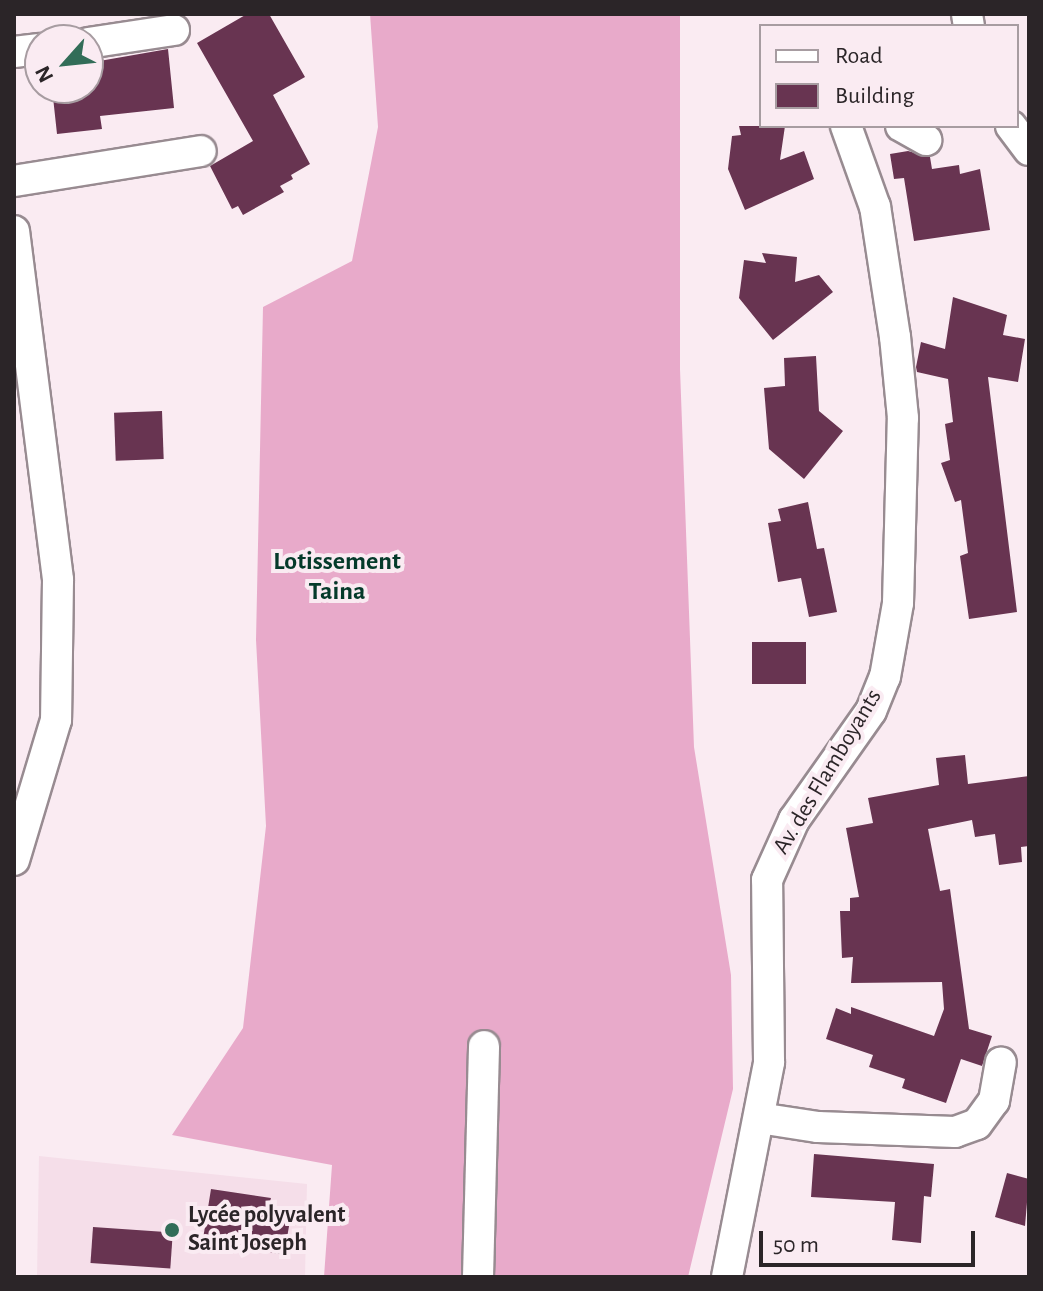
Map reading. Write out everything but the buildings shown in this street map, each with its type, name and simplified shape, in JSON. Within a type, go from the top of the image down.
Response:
[{"type":"street","points":[[104,41],[174,30]]},
{"type":"street","name":"Av. des Flamboyants","points":[[727,1277],[759,1118],[772,1016],[765,922],[767,880],[794,820],[871,711],[893,642],[899,585],[903,418],[895,337],[875,207],[847,128]]},
{"type":"street","points":[[1012,128],[1029,150]]},
{"type":"street","points":[[14,181],[201,151]]},
{"type":"street","points":[[14,231],[58,580],[56,720],[14,860]]},
{"type":"street","points":[[478,1277],[484,1046]]},
{"type":"street","points":[[759,1118],[818,1127],[955,1132],[977,1124],[994,1101],[1001,1063]]},
{"type":"shaded area","points":[[370,14],[680,14],[680,369],[694,747],[731,975],[733,1089],[688,1277],[324,1277],[332,1165],[172,1135],[243,1028],[266,826],[256,640],[263,307],[352,261],[378,127]]},
{"type":"shaded area","name":"Lycée polyvalent Saint Joseph","points":[[39,1156],[307,1184],[305,1277],[37,1277]]},
{"type":"place","name":"Lycée polyvalent Saint Joseph","points":[[172,1230]]},
{"type":"district","name":"Lotissement Taina","points":[[337,577]]}]
